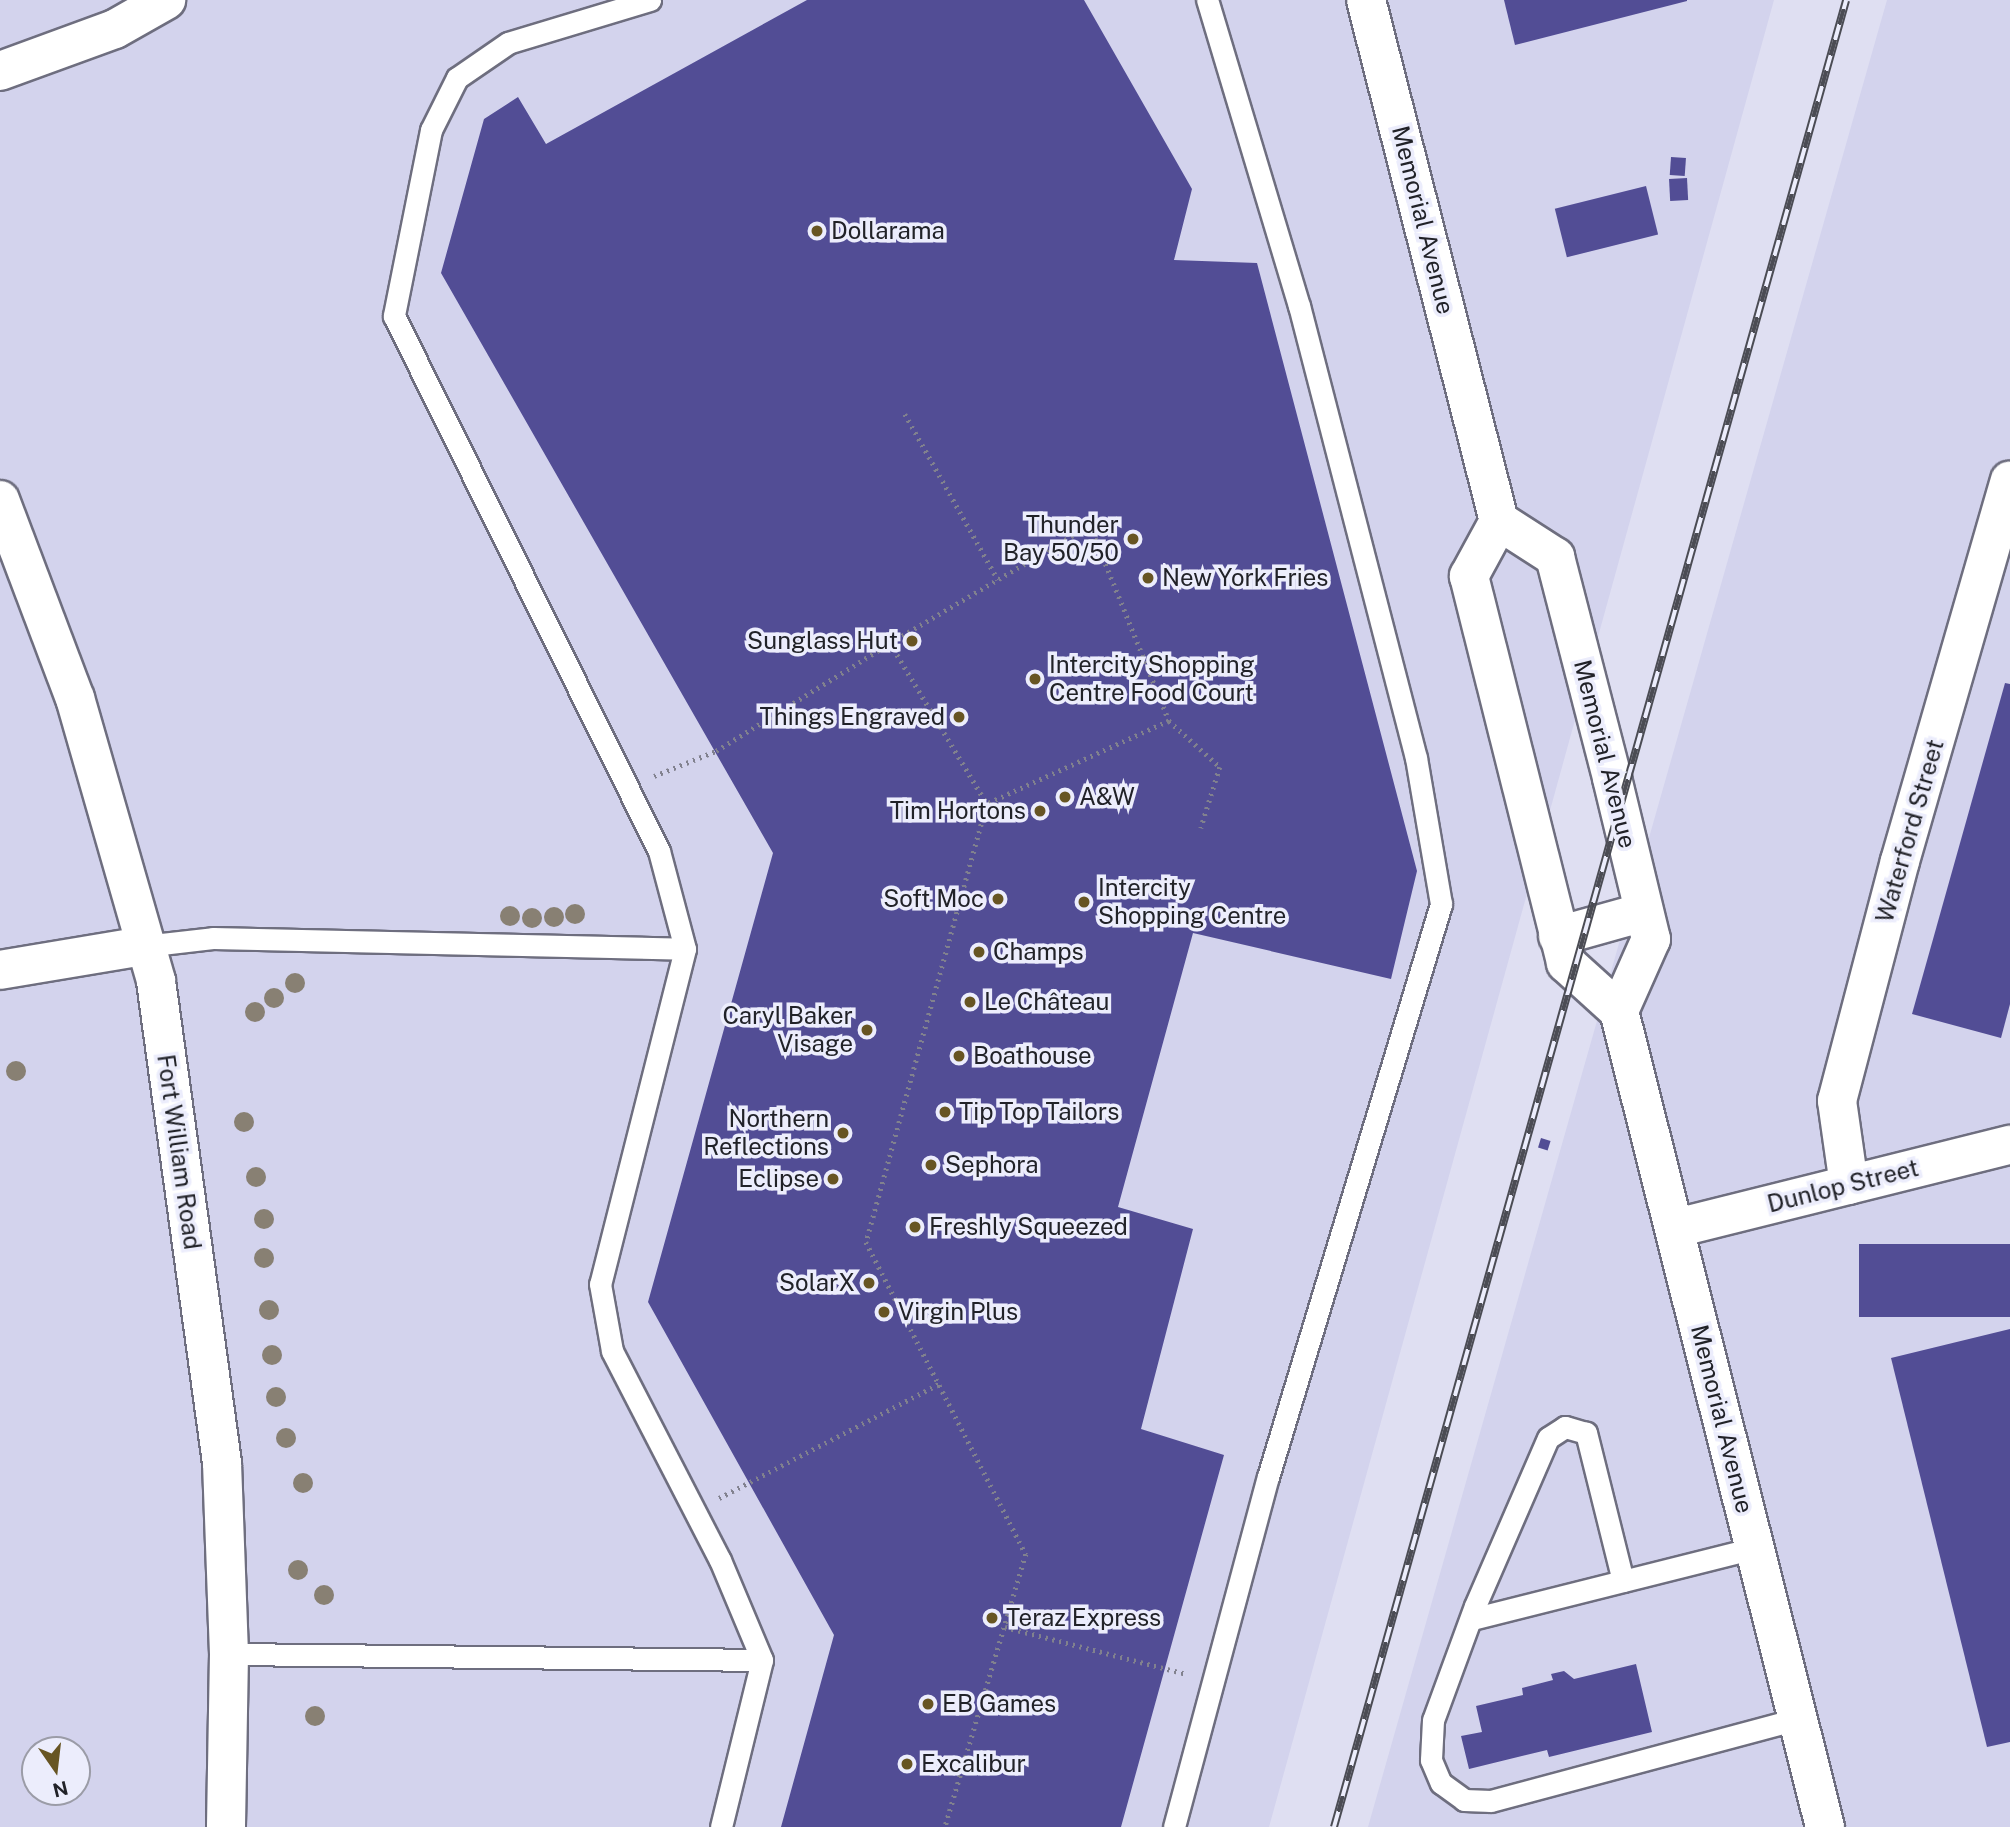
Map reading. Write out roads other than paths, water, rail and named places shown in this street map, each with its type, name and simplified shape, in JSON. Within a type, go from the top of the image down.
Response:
[{"type":"main road","points":[[0,71],[115,29],[166,0]]},
{"type":"main road","name":"Memorial Avenue","points":[[1366,0],[1499,521],[1555,557],[1651,939],[1619,1011],[1676,1228],[1825,1827]]},
{"type":"main road","name":"Waterford Street","points":[[1849,1185],[1837,1101],[1900,861],[2010,481]]},
{"type":"main road","name":"Fort William Road","points":[[0,500],[75,698],[156,981],[222,1463],[229,1654],[226,1827]]},
{"type":"main road","points":[[1499,521],[1469,576],[1566,963],[1619,1011]]},
{"type":"main road","points":[[1558,936],[1644,912]]},
{"type":"main road","points":[[0,970],[144,946]]},
{"type":"main road","name":"Dunlop Street","points":[[1676,1228],[2010,1145]]},
{"type":"lane","points":[[650,0],[596,20],[508,43],[457,78],[431,130],[394,316],[659,851],[685,949],[600,1284],[612,1351],[694,1511],[762,1660],[721,1827]]},
{"type":"lane","points":[[1174,1827],[1268,1477],[1441,904],[1416,758],[1310,346],[1207,0]]},
{"type":"lane","points":[[144,946],[213,938],[685,949]]},
{"type":"lane","points":[[1623,1581],[1586,1433],[1565,1427],[1548,1438],[1433,1720],[1431,1760],[1441,1783],[1464,1800],[1492,1801],[1797,1719]]},
{"type":"lane","points":[[1472,1619],[1754,1548]]},
{"type":"lane","points":[[229,1654],[762,1660]]},
{"type":"railway","points":[[1334,1827],[1846,0]]},
{"type":"place","name":"Dollarama","points":[[817,231]]},
{"type":"place","name":"Thunder Bay 50/50","points":[[1133,539]]},
{"type":"place","name":"New York Fries","points":[[1148,578]]},
{"type":"place","name":"Sunglass Hut","points":[[912,641]]},
{"type":"place","name":"Intercity Shopping Centre Food Court","points":[[1035,679]]},
{"type":"place","name":"Things Engraved","points":[[959,717]]},
{"type":"place","name":"A&W","points":[[1065,797]]},
{"type":"place","name":"Tim Hortons","points":[[1040,811]]},
{"type":"place","name":"Soft Moc","points":[[998,899]]},
{"type":"place","name":"Intercity Shopping Centre","points":[[1084,902]]},
{"type":"place","name":"Champs","points":[[979,952]]},
{"type":"place","name":"Le Château","points":[[970,1002]]},
{"type":"place","name":"Caryl Baker Visage","points":[[867,1030]]},
{"type":"place","name":"Boathouse","points":[[959,1056]]},
{"type":"place","name":"Tip Top Tailors","points":[[945,1112]]},
{"type":"place","name":"Northern Reflections","points":[[843,1133]]},
{"type":"place","name":"Sephora","points":[[931,1165]]},
{"type":"place","name":"Eclipse","points":[[833,1179]]},
{"type":"place","name":"Freshly Squeezed","points":[[915,1227]]},
{"type":"place","name":"SolarX","points":[[869,1283]]},
{"type":"place","name":"Virgin Plus","points":[[884,1312]]},
{"type":"place","name":"Teraz Express","points":[[992,1618]]},
{"type":"place","name":"EB Games","points":[[928,1704]]},
{"type":"place","name":"Excalibur","points":[[907,1764]]}]
